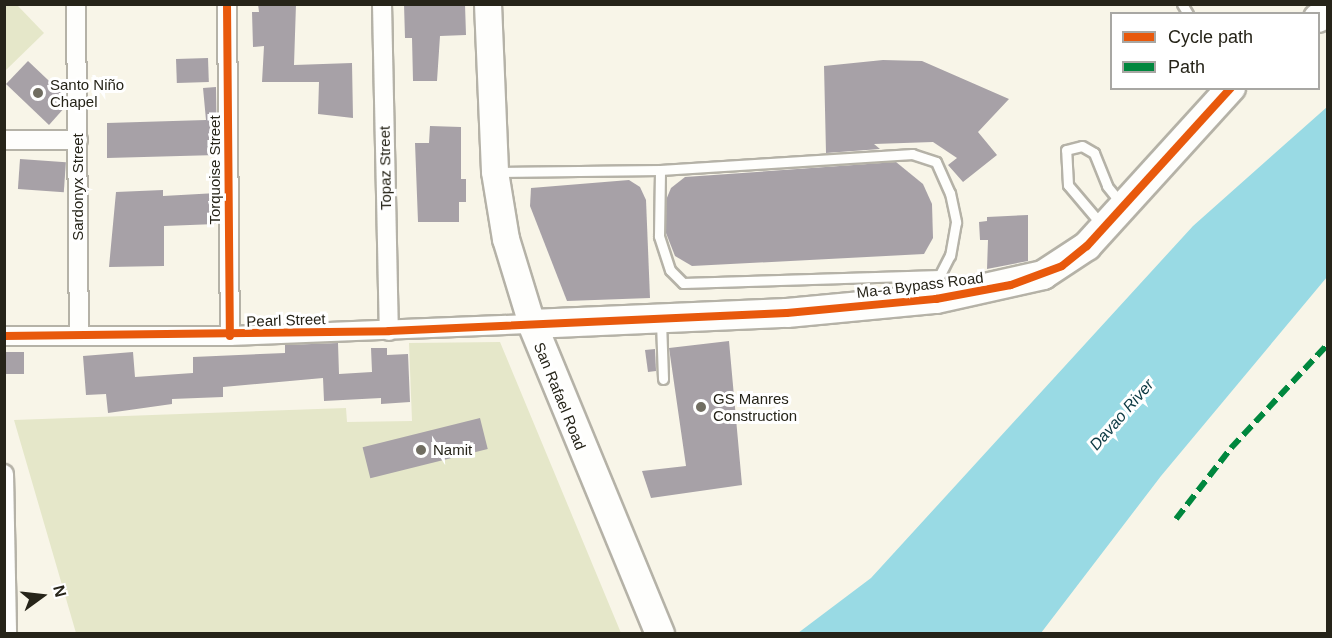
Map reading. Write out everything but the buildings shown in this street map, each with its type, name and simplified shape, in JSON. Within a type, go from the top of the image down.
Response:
[{"type":"main road","name":"San Rafael Road","points":[[488,4],[495,172],[506,239],[532,324],[655,623]]},
{"type":"main road","name":"Ma-a Bypass Road","points":[[532,324],[799,312],[936,299],[1011,285],[1062,266],[1104,226],[1229,90]]},
{"type":"street","name":"Sardonyx Street","points":[[76,4],[79,334]]},
{"type":"street","name":"Torquoise Street","points":[[227,4],[230,336]]},
{"type":"street","name":"Topaz Street","points":[[382,4],[389,331]]},
{"type":"street","points":[[4,140],[78,140]]},
{"type":"street","name":"Pearl Street","points":[[4,336],[79,334],[230,336],[532,324]]},
{"type":"street","points":[[5,474],[7,633]]},
{"type":"lane","points":[[1104,226],[1068,186],[1066,150],[1082,146],[1094,153],[1107,186],[1122,204]]},
{"type":"lane","points":[[495,172],[660,170],[912,154],[936,162],[950,193],[956,222],[950,255],[940,275],[683,283],[670,270],[659,236],[660,170]]},
{"type":"lane","points":[[660,319],[663,379]]},
{"type":"green space","points":[[5,4],[17,5],[44,33],[5,71]]},
{"type":"green space","points":[[500,342],[621,633],[76,633],[14,420],[346,408],[347,422],[412,421],[409,343]]},
{"type":"water","name":"Davao River","points":[[1327,107],[1327,277],[1161,476],[1041,633],[798,633],[871,578],[1193,226]]},
{"type":"marked path","points":[[1176,519],[1231,448],[1328,344]]},
{"type":"cycle path","points":[[227,4],[230,336]]},
{"type":"cycle path","points":[[4,336],[389,331],[787,313],[936,299],[1011,285],[1062,266],[1087,246],[1229,90]]},
{"type":"place","name":"Santo Niño Chapel","points":[[38,93]]},
{"type":"place","name":"GS Manres Construction","points":[[701,407]]},
{"type":"place","name":"Namit","points":[[421,450]]}]
